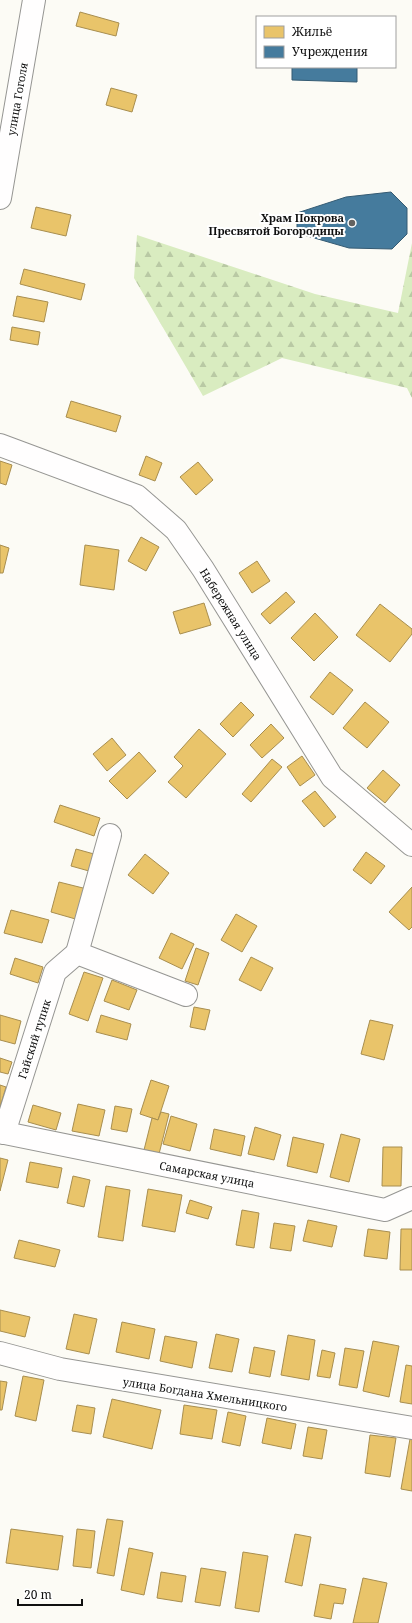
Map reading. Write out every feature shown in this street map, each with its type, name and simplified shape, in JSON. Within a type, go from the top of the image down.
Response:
[{"type":"street","name":"улица Гоголя","points":[[0,198],[34,0]]},
{"type":"street","name":"Набережная улица","points":[[0,445],[137,496],[176,530],[204,569],[332,777],[412,845]]},
{"type":"street","points":[[110,835],[77,953],[186,995]]},
{"type":"street","name":"Гайский тупик","points":[[2,1133],[55,972],[77,953]]},
{"type":"street","name":"Самарская улица","points":[[2,1133],[385,1210],[412,1198]]},
{"type":"street","name":"улица Богдана Хмельницкого","points":[[0,1353],[60,1369],[412,1428]]},
{"type":"green space","points":[[137,235],[315,294],[398,313],[412,243],[412,398],[407,388],[282,358],[203,396],[134,278]]},
{"type":"building: Жильё","points":[[80,12],[119,23],[116,36],[76,26]]},
{"type":"building: Жильё","points":[[111,88],[137,95],[132,112],[106,105]]},
{"type":"building: Жильё","points":[[36,207],[71,215],[66,236],[31,228]]},
{"type":"building: Жильё","points":[[24,269],[85,284],[81,300],[20,284]]},
{"type":"building: Жильё","points":[[17,296],[48,302],[44,322],[13,316]]},
{"type":"building: Жильё","points":[[12,327],[40,332],[38,345],[10,340]]},
{"type":"building: Жильё","points":[[71,401],[121,416],[116,432],[66,417]]},
{"type":"building: Жильё","points":[[146,456],[162,463],[155,481],[139,475]]},
{"type":"building: Жильё","points":[[0,461],[12,465],[6,485],[0,483]]},
{"type":"building: Жильё","points":[[198,462],[213,480],[196,495],[180,477]]},
{"type":"building: Жильё","points":[[141,537],[159,547],[146,571],[128,561]]},
{"type":"building: Жильё","points":[[0,545],[9,548],[3,573],[0,573]]},
{"type":"building: Жильё","points":[[85,545],[119,550],[114,590],[80,585]]},
{"type":"building: Жильё","points":[[257,561],[270,581],[252,593],[239,573]]},
{"type":"building: Жильё","points":[[286,592],[295,602],[270,624],[261,614]]},
{"type":"building: Жильё","points":[[204,603],[211,625],[180,634],[173,612]]},
{"type":"building: Жильё","points":[[380,604],[412,629],[412,634],[390,662],[356,635]]},
{"type":"building: Жильё","points":[[315,613],[338,637],[314,661],[291,638]]},
{"type":"building: Жильё","points":[[330,672],[353,690],[333,715],[310,697]]},
{"type":"building: Жильё","points":[[241,702],[254,715],[233,737],[220,724]]},
{"type":"building: Жильё","points":[[365,702],[389,722],[367,748],[343,728]]},
{"type":"building: Жильё","points":[[271,724],[284,738],[262,758],[250,745]]},
{"type":"building: Жильё","points":[[199,729],[226,754],[186,798],[168,782],[183,766],[174,757]]},
{"type":"building: Жильё","points":[[112,738],[126,755],[107,771],[93,754]]},
{"type":"building: Жильё","points":[[139,752],[156,771],[127,799],[109,781]]},
{"type":"building: Жильё","points":[[302,756],[315,775],[300,786],[287,767]]},
{"type":"building: Жильё","points":[[272,759],[282,767],[251,802],[242,794]]},
{"type":"building: Жильё","points":[[383,770],[400,785],[385,803],[367,788]]},
{"type":"building: Жильё","points":[[315,791],[336,817],[324,827],[302,801]]},
{"type":"building: Жильё","points":[[60,805],[100,818],[94,836],[54,822]]},
{"type":"building: Жильё","points":[[76,849],[94,854],[89,871],[71,866]]},
{"type":"building: Жильё","points":[[366,852],[385,866],[371,884],[353,870]]},
{"type":"building: Жильё","points":[[145,854],[169,873],[153,894],[128,875]]},
{"type":"building: Жильё","points":[[59,882],[87,889],[79,920],[51,912]]},
{"type":"building: Жильё","points":[[412,887],[412,927],[409,930],[389,912]]},
{"type":"building: Жильё","points":[[11,910],[49,920],[42,943],[4,933]]},
{"type":"building: Жильё","points":[[236,914],[257,926],[242,952],[221,940]]},
{"type":"building: Жильё","points":[[171,933],[194,944],[182,969],[159,958]]},
{"type":"building: Жильё","points":[[196,948],[209,953],[198,985],[185,981]]},
{"type":"building: Жильё","points":[[251,957],[273,968],[261,991],[239,980]]},
{"type":"building: Жильё","points":[[15,958],[43,967],[38,983],[10,974]]},
{"type":"building: Жильё","points":[[84,972],[103,978],[88,1021],[69,1014]]},
{"type":"building: Жильё","points":[[112,980],[137,990],[129,1010],[104,1001]]},
{"type":"building: Жильё","points":[[194,1007],[210,1010],[205,1030],[190,1027]]},
{"type":"building: Жильё","points":[[0,1015],[21,1021],[15,1044],[0,1040]]},
{"type":"building: Жильё","points":[[101,1015],[131,1024],[127,1040],[96,1032]]},
{"type":"building: Жильё","points":[[370,1020],[393,1025],[384,1060],[361,1054]]},
{"type":"building: Жильё","points":[[0,1058],[12,1062],[8,1074],[0,1072]]},
{"type":"building: Жильё","points":[[151,1080],[169,1086],[158,1120],[140,1114]]},
{"type":"building: Жильё","points":[[0,1085],[6,1087],[0,1107]]},
{"type":"building: Жильё","points":[[78,1104],[105,1110],[99,1136],[72,1131]]},
{"type":"building: Жильё","points":[[33,1105],[61,1113],[56,1130],[28,1122]]},
{"type":"building: Жильё","points":[[115,1106],[132,1109],[127,1132],[111,1129]]},
{"type":"building: Жильё","points":[[161,1112],[169,1114],[159,1154],[144,1150],[152,1118],[158,1120]]},
{"type":"building: Жильё","points":[[171,1116],[197,1124],[190,1151],[163,1144]]},
{"type":"building: Жильё","points":[[255,1127],[281,1135],[274,1160],[248,1154]]},
{"type":"building: Жильё","points":[[214,1129],[245,1136],[241,1156],[210,1149]]},
{"type":"building: Жильё","points":[[341,1134],[360,1139],[349,1182],[330,1177]]},
{"type":"building: Жильё","points":[[293,1137],[324,1144],[317,1173],[287,1166]]},
{"type":"building: Жильё","points":[[383,1147],[402,1147],[401,1186],[382,1186]]},
{"type":"building: Жильё","points":[[0,1158],[8,1160],[0,1191]]},
{"type":"building: Жильё","points":[[30,1162],[62,1168],[58,1188],[26,1182]]},
{"type":"building: Жильё","points":[[73,1176],[90,1180],[84,1207],[67,1203]]},
{"type":"building: Жильё","points":[[106,1186],[130,1190],[123,1241],[98,1237]]},
{"type":"building: Жильё","points":[[148,1189],[182,1195],[175,1232],[142,1226]]},
{"type":"building: Жильё","points":[[190,1200],[212,1207],[208,1219],[186,1213]]},
{"type":"building: Жильё","points":[[242,1210],[259,1213],[254,1248],[236,1245]]},
{"type":"building: Жильё","points":[[308,1220],[337,1226],[332,1247],[303,1241]]},
{"type":"building: Жильё","points":[[274,1223],[295,1226],[291,1251],[270,1248]]},
{"type":"building: Жильё","points":[[368,1229],[390,1232],[387,1259],[364,1256]]},
{"type":"building: Жильё","points":[[401,1229],[412,1229],[412,1270],[400,1270]]},
{"type":"building: Жильё","points":[[19,1240],[60,1250],[55,1267],[14,1258]]},
{"type":"building: Жильё","points":[[0,1310],[30,1317],[25,1337],[0,1331]]},
{"type":"building: Жильё","points":[[74,1314],[97,1319],[89,1354],[66,1349]]},
{"type":"building: Жильё","points":[[122,1322],[155,1329],[149,1359],[116,1352]]},
{"type":"building: Жильё","points":[[216,1334],[239,1339],[232,1372],[209,1368]]},
{"type":"building: Жильё","points":[[288,1335],[315,1340],[309,1380],[281,1375]]},
{"type":"building: Жильё","points":[[165,1336],[197,1342],[192,1368],[160,1361]]},
{"type":"building: Жильё","points":[[373,1341],[399,1346],[389,1397],[363,1391]]},
{"type":"building: Жильё","points":[[254,1347],[275,1351],[270,1377],[249,1373]]},
{"type":"building: Жильё","points":[[345,1348],[364,1351],[357,1388],[339,1385]]},
{"type":"building: Жильё","points":[[322,1350],[335,1353],[330,1378],[317,1376]]},
{"type":"building: Жильё","points":[[406,1365],[412,1366],[412,1404],[400,1402]]},
{"type":"building: Жильё","points":[[23,1376],[44,1380],[36,1421],[15,1416]]},
{"type":"building: Жильё","points":[[0,1381],[7,1382],[2,1410],[0,1410]]},
{"type":"building: Жильё","points":[[112,1399],[161,1410],[152,1449],[103,1437]]},
{"type":"building: Жильё","points":[[77,1405],[95,1408],[91,1434],[72,1431]]},
{"type":"building: Жильё","points":[[184,1405],[217,1410],[212,1439],[180,1434]]},
{"type":"building: Жильё","points":[[228,1412],[246,1416],[240,1446],[222,1442]]},
{"type":"building: Жильё","points":[[267,1418],[296,1424],[291,1449],[262,1443]]},
{"type":"building: Жильё","points":[[308,1427],[327,1430],[322,1459],[303,1456]]},
{"type":"building: Жильё","points":[[370,1435],[396,1438],[390,1477],[365,1473]]},
{"type":"building: Жильё","points":[[410,1439],[412,1439],[412,1491],[401,1489]]},
{"type":"building: Жильё","points":[[107,1519],[123,1521],[114,1576],[97,1573]]},
{"type":"building: Жильё","points":[[11,1529],[63,1536],[58,1570],[6,1563]]},
{"type":"building: Жильё","points":[[77,1529],[95,1531],[91,1568],[73,1566]]},
{"type":"building: Жильё","points":[[295,1534],[311,1537],[302,1586],[285,1582]]},
{"type":"building: Жильё","points":[[129,1548],[153,1553],[144,1595],[121,1590]]},
{"type":"building: Жильё","points":[[243,1552],[268,1556],[259,1612],[235,1608]]},
{"type":"building: Жильё","points":[[201,1568],[226,1572],[220,1606],[195,1602]]},
{"type":"building: Жильё","points":[[161,1572],[186,1576],[182,1602],[157,1598]]},
{"type":"building: Жильё","points":[[363,1578],[387,1583],[378,1623],[353,1623]]},
{"type":"building: Жильё","points":[[320,1584],[346,1589],[343,1604],[334,1603],[331,1619],[314,1616]]},
{"type":"building: Учреждения","points":[[292,68],[357,68],[357,82],[292,80]]},
{"type":"building: Учреждения","name":"Храм Покрова Пресвятой Богородицы","points":[[391,192],[407,208],[407,234],[392,249],[349,248],[297,233],[297,213],[346,197]]},
{"type":"place","name":"Храм Покрова Пресвятой Богородицы","points":[[352,223]]}]
